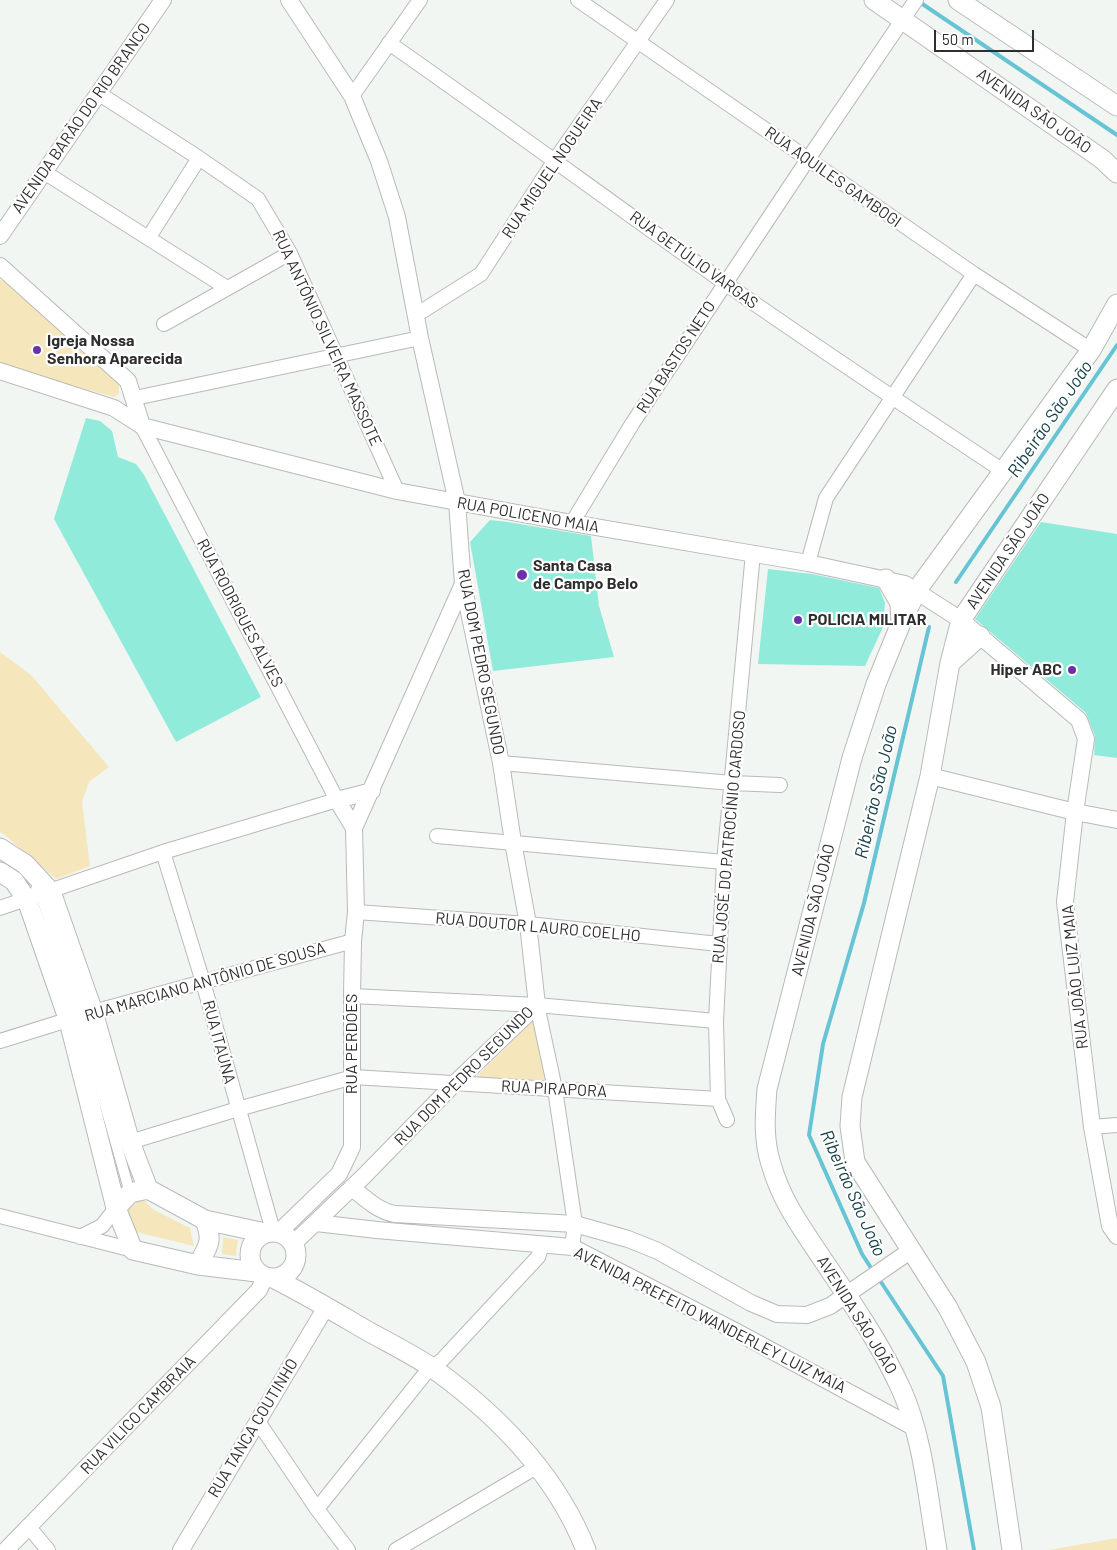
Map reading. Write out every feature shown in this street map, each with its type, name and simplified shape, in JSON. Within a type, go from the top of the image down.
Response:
[{"type":"main road","name":"AVENIDA SÃO JOÃO","points":[[874,0],[910,10],[1102,159],[1117,174]]},
{"type":"main road","points":[[958,0],[1117,106]]},
{"type":"main road","name":"AVENIDA SÃO JOÃO","points":[[937,1550],[915,1428],[894,1375],[853,1291],[784,1202],[770,1163],[764,1126],[767,1089],[852,758],[876,684],[901,623],[917,590],[1091,350],[1117,304]]},
{"type":"main road","name":"AVENIDA SÃO JOÃO","points":[[1012,1550],[991,1407],[976,1362],[948,1308],[905,1255],[855,1162],[850,1126],[852,1097],[930,776],[950,663],[961,620],[1117,389]]},
{"type":"main road","points":[[886,579],[900,603],[901,623]]},
{"type":"main road","points":[[950,663],[980,636]]},
{"type":"main road","points":[[0,848],[25,864],[40,896],[81,1017],[130,1142],[139,1191]]},
{"type":"main road","points":[[0,872],[40,896],[81,1017],[116,1208],[133,1250],[198,1265],[266,1276],[282,1277],[294,1266],[281,1240],[205,1220],[139,1191]]},
{"type":"main road","points":[[116,1208],[139,1191]]},
{"type":"main road","points":[[198,1265],[208,1247],[210,1234],[205,1220]]},
{"type":"main road","points":[[281,1240],[253,1243],[250,1250],[252,1265],[266,1276],[308,1296],[432,1368],[478,1403],[524,1448],[538,1466],[567,1509],[586,1550]]},
{"type":"main road","points":[[281,1240],[308,1296]]},
{"type":"street","name":"AVENIDA BARÃO DO RIO BRANCO","points":[[0,236],[163,0]]},
{"type":"street","name":"RUA DOM PEDRO SEGUNDO","points":[[281,1240],[316,1223],[455,1083],[537,1005],[528,924],[501,763],[463,584],[457,502],[420,338],[397,216],[379,161],[352,96],[289,0]]},
{"type":"street","points":[[352,96],[420,0]]},
{"type":"street","name":"RUA AQUILES GAMBOGI","points":[[578,0],[974,274],[1091,350]]},
{"type":"street","name":"RUA MIGUEL NOGUEIRA","points":[[416,315],[481,274],[555,160],[667,0]]},
{"type":"street","name":"RUA BASTOS NETO","points":[[572,523],[632,424],[808,159],[910,10]]},
{"type":"street","name":"RUA GETÚLIO VARGAS","points":[[389,43],[725,283],[1003,471]]},
{"type":"street","name":"RUA ANTÔNIO SILVEIRA MASSOTE","points":[[98,93],[199,158],[258,199],[290,253],[397,491]]},
{"type":"street","points":[[149,237],[199,158]]},
{"type":"street","points":[[44,172],[227,288]]},
{"type":"street","points":[[164,324],[290,253]]},
{"type":"street","points":[[0,266],[128,381],[142,426]]},
{"type":"street","points":[[808,563],[826,498],[974,274]]},
{"type":"street","points":[[114,408],[134,398],[420,338]]},
{"type":"street","name":"RUA POLICENO MAIA","points":[[0,371],[114,408],[142,426],[397,491],[753,553],[886,579],[905,584],[917,590],[961,620]]},
{"type":"street","name":"RUA RODRIGUES ALVES","points":[[142,426],[337,800]]},
{"type":"street","name":"RUA JOSÉ DO PATROCÍNIO CARDOSO","points":[[727,1120],[718,1099],[716,1021],[724,862],[753,553]]},
{"type":"street","points":[[354,828],[463,584]]},
{"type":"street","points":[[448,615],[456,622],[471,624]]},
{"type":"street","name":"RUA JOÃO LUIZ MAIA","points":[[961,620],[1078,720],[1086,739],[1075,812],[1066,902],[1092,1127],[1110,1226],[1117,1236]]},
{"type":"street","points":[[501,763],[732,783],[780,785]]},
{"type":"street","points":[[930,776],[1075,812],[1117,820]]},
{"type":"street","points":[[0,908],[40,896],[163,852],[372,790]]},
{"type":"street","points":[[337,800],[354,828]]},
{"type":"street","name":"RUA PERDÕES","points":[[281,1240],[339,1174],[352,1147],[352,996],[353,941],[356,912],[354,828]]},
{"type":"street","points":[[437,836],[724,862]]},
{"type":"street","name":"RUA ITAÚNA","points":[[163,852],[203,982],[238,1109],[281,1240]]},
{"type":"street","points":[[0,858],[19,871],[40,896]]},
{"type":"street","name":"RUA DOUTOR LAURO COELHO","points":[[356,912],[528,924],[720,944]]},
{"type":"street","name":"RUA MARCIANO ANTÔNIO DE SOUSA","points":[[0,1041],[353,941]]},
{"type":"street","points":[[352,996],[537,1005],[716,1021]]},
{"type":"street","points":[[537,1005],[555,1089],[575,1224],[572,1247]]},
{"type":"street","points":[[81,1017],[139,1191]]},
{"type":"street","name":"RUA PIRAPORA","points":[[130,1142],[353,1077],[718,1099]]},
{"type":"street","points":[[1092,1127],[1117,1125]]},
{"type":"street","name":"AVENIDA PREFEITO WANDERLEY LUIZ MAIA","points":[[352,1188],[373,1205],[386,1212],[395,1214],[575,1224],[628,1239],[658,1251],[751,1303],[777,1314],[807,1316],[830,1306],[905,1255]]},
{"type":"street","points":[[80,1237],[102,1226],[116,1208]]},
{"type":"street","points":[[0,1216],[133,1250]]},
{"type":"street","name":"AVENIDA PREFEITO WANDERLEY LUIZ MAIA","points":[[316,1223],[572,1247],[738,1332],[915,1428]]},
{"type":"street","points":[[317,1510],[424,1375],[443,1359],[538,1257],[542,1245]]},
{"type":"street","name":"RUA VILICO CAMBRAIA","points":[[6,1550],[259,1290],[266,1276]]},
{"type":"street","name":"RUA TANCA COUTINHO","points":[[181,1550],[326,1307]]},
{"type":"street","points":[[257,1420],[317,1510],[348,1550]]},
{"type":"street","points":[[396,1550],[538,1466]]},
{"type":"street","points":[[28,1526],[48,1550]]},
{"type":"shaded area","points":[[0,280],[7,280],[119,382],[119,394],[114,397],[0,365]]},
{"type":"shaded area","points":[[0,652],[31,675],[109,767],[89,782],[82,802],[90,866],[56,879],[0,832]]},
{"type":"shaded area","points":[[535,1019],[548,1083],[476,1077]]},
{"type":"shaded area","points":[[140,1199],[145,1201],[152,1209],[190,1228],[194,1246],[132,1231],[127,1211]]},
{"type":"shaded area","points":[[223,1237],[238,1240],[236,1256],[222,1254]]},
{"type":"shaded area","points":[[1117,1538],[1117,1550],[1049,1550]]},
{"type":"building","points":[[86,418],[100,421],[112,431],[118,457],[136,464],[144,475],[261,697],[176,742],[54,519]]},
{"type":"building","name":"Santa Casa de Campo Belo","points":[[490,520],[591,536],[599,606],[614,657],[493,671],[470,542]]},
{"type":"building","name":"Hiper ABC","points":[[1041,522],[1117,534],[1117,758],[1094,755],[1095,736],[1086,713],[975,619]]},
{"type":"building","name":"POLICIA MILITAR","points":[[768,569],[812,574],[879,588],[885,603],[883,627],[865,666],[758,664]]},
{"type":"waterway","name":"Ribeirão São João","points":[[918,1],[1117,135]]},
{"type":"waterway","name":"Ribeirão São João","points":[[956,582],[1117,345]]},
{"type":"waterway","name":"Ribeirão São João","points":[[873,1271],[862,1254],[809,1135],[823,1044],[864,903],[929,627]]},
{"type":"waterway","name":"Ribeirão São João","points":[[879,1279],[943,1376],[974,1550]]},
{"type":"place","name":"Igreja Nossa Senhora Aparecida","points":[[37,350]]},
{"type":"place","name":"Santa Casa de Campo Belo","points":[[522,575]]},
{"type":"place","name":"POLICIA MILITAR","points":[[798,620]]},
{"type":"place","name":"Hiper ABC","points":[[1072,670]]}]
